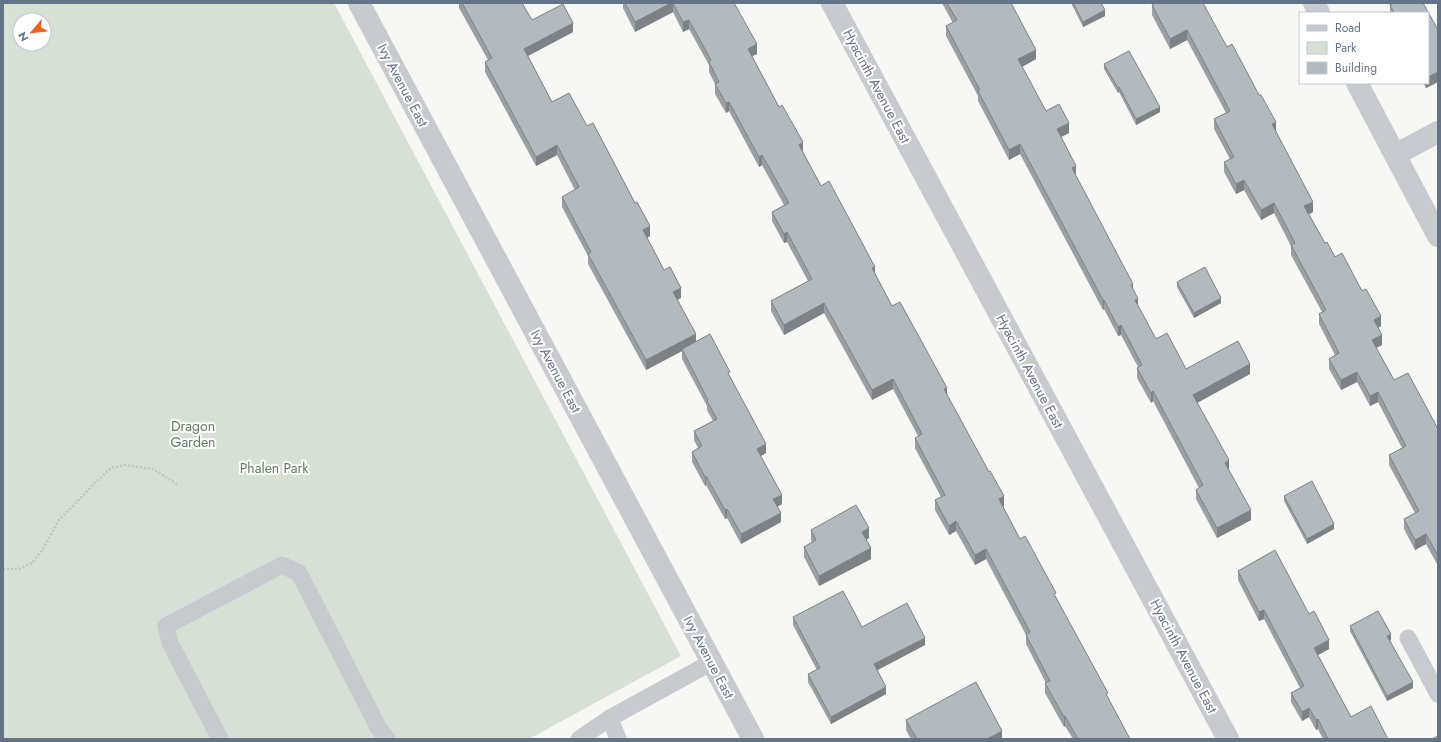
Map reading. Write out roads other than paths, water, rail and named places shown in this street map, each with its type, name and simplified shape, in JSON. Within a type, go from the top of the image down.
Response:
[{"type":"street","name":"Ivy Avenue East","points":[[359,3],[753,739]]},
{"type":"street","name":"Hyacinth Avenue East","points":[[832,3],[1228,739]]},
{"type":"street","points":[[1314,3],[1318,12]]},
{"type":"street","points":[[1357,84],[1438,236]]},
{"type":"street","points":[[1395,155],[1438,132]]},
{"type":"lane","points":[[220,739],[170,643],[166,626],[282,565],[299,573],[378,727],[387,739]]},
{"type":"lane","points":[[1408,638],[1438,694]]},
{"type":"lane","points":[[579,739],[610,718],[712,662]]},
{"type":"lane","points":[[610,718],[618,739]]},
{"type":"park label","name":"Dragon Garden","points":[[193,434]]},
{"type":"park label","name":"Phalen Park","points":[[274,468]]}]
